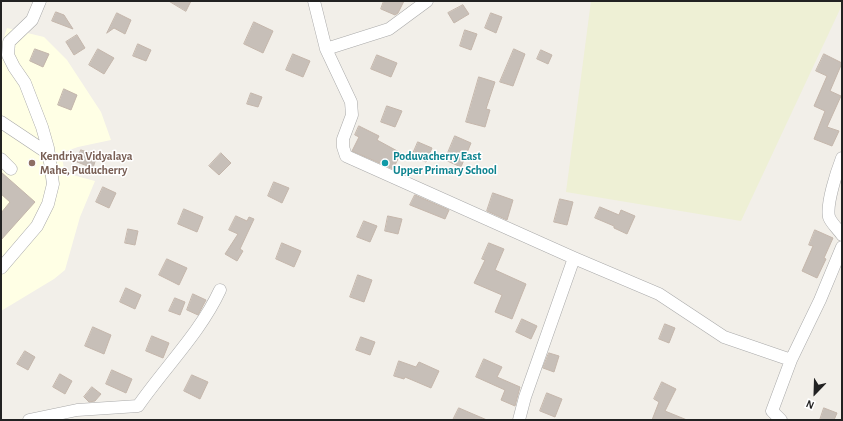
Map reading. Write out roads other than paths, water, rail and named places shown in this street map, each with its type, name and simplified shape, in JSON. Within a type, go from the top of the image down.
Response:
[{"type":"street","points":[[1,268],[37,226],[48,204],[53,184],[49,154],[42,126],[25,83],[8,55],[9,42],[32,20],[40,1]]},
{"type":"street","points":[[314,1],[326,49],[352,102],[352,115],[343,139],[343,147],[346,156],[574,258],[659,294],[724,337],[791,360]]},
{"type":"street","points":[[326,49],[389,28],[427,1]]},
{"type":"street","points":[[1,122],[49,154]]},
{"type":"street","points":[[842,158],[836,172],[829,207],[829,216],[842,235]]},
{"type":"street","points":[[1,159],[11,169]]},
{"type":"street","points":[[781,420],[772,411],[791,360],[820,300],[842,247]]},
{"type":"street","points":[[519,420],[525,397],[574,258]]},
{"type":"street","points":[[30,420],[76,410],[138,406],[156,381],[177,357],[206,316],[220,290]]},
{"type":"place","name":"Kendriya Vidyalaya Mahe, Puducherry","points":[[32,163]]},
{"type":"place","name":"Poduvacherry East Upper Primary School","points":[[385,163]]}]
